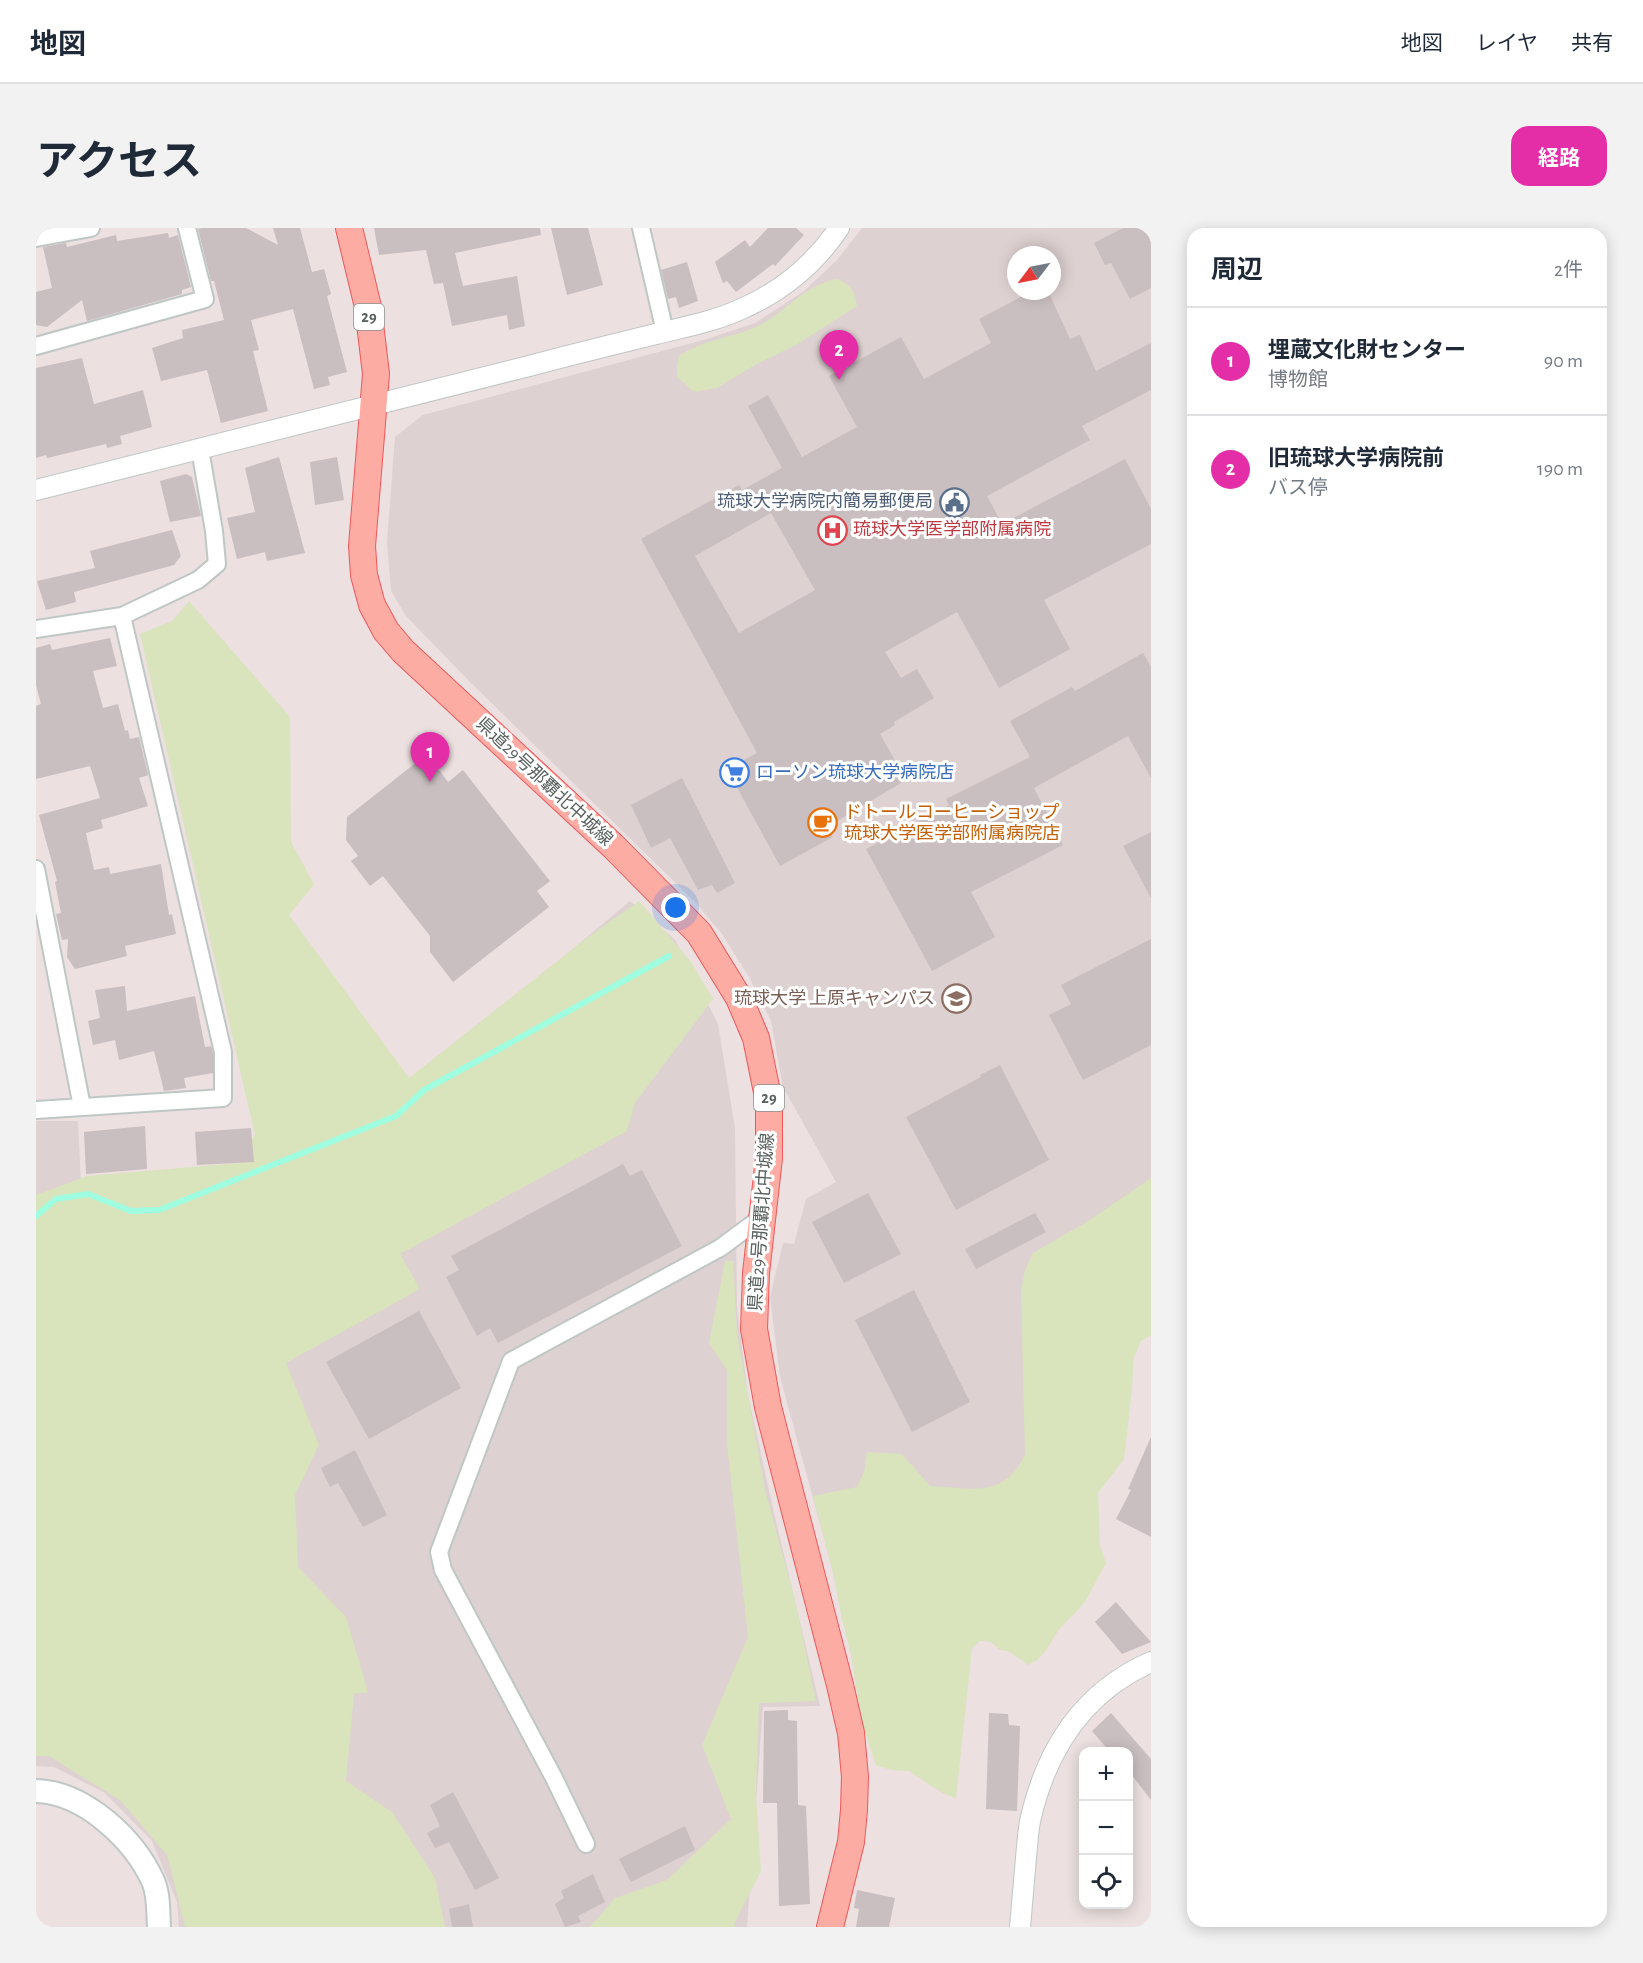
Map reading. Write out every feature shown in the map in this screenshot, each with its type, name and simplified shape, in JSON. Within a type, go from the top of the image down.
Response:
[{"type":"main road","name":"県道29号那覇北中城線","points":[[349,228],[368,307],[376,374],[362,546],[364,575],[372,605],[386,631],[403,651],[628,862],[699,933],[739,998],[756,1038],[770,1102],[769,1158],[756,1273],[754,1329],[768,1407],[851,1733],[855,1777],[851,1842],[830,1927]]},
{"type":"main road","points":[[36,1791],[44,1791],[73,1800],[98,1814],[120,1834],[154,1882],[159,1927]]},
{"type":"street","points":[[36,238],[91,228]]},
{"type":"street","points":[[36,346],[205,299],[187,228]]},
{"type":"street","points":[[641,228],[665,332]]},
{"type":"street","points":[[36,490],[374,407],[704,322],[738,311],[773,293],[807,266],[831,240],[838,228]]},
{"type":"street","points":[[36,629],[122,616],[198,580],[217,564],[214,531],[200,449]]},
{"type":"street","points":[[36,1110],[223,1098],[223,1052],[122,616]]},
{"type":"street","points":[[36,869],[82,1107]]},
{"type":"street","points":[[586,1844],[554,1778],[443,1570],[439,1552],[511,1361],[720,1248],[762,1217]]},
{"type":"street","points":[[1020,1927],[1030,1823],[1041,1779],[1060,1739],[1084,1709],[1110,1685],[1151,1662]]},
{"type":"shaded area","name":"琉球大学 上原キャンパス","points":[[862,228],[1151,228],[1151,1319],[978,1626],[883,1755],[780,1377],[770,1297],[783,1243],[794,1244],[806,1199],[836,1182],[783,1087],[771,1021],[749,977],[722,934],[696,903],[469,681],[406,616],[391,591],[387,542],[395,437],[423,415],[707,339],[755,323],[804,291],[838,259]]},
{"type":"shaded area","name":"琉球大学 上原キャンパス","points":[[630,901],[675,940],[718,1024],[735,1128],[737,1308],[748,1395],[820,1706],[763,1707],[747,1927],[179,1927],[177,1902],[152,1841],[105,1793],[54,1767],[36,1766],[36,1121],[78,1121],[81,1184],[267,1163],[405,1089]]},
{"type":"green space","points":[[838,279],[852,290],[857,306],[796,345],[755,365],[717,388],[694,392],[677,377],[679,356],[688,350],[752,329],[817,285]]},
{"type":"green space","points":[[189,601],[290,717],[291,842],[314,884],[289,915],[409,1078],[584,940],[639,901],[691,962],[713,999],[635,1103],[627,1131],[400,1254],[420,1289],[286,1363],[319,1445],[295,1495],[298,1567],[346,1617],[368,1692],[354,1694],[346,1781],[392,1812],[435,1878],[445,1927],[185,1927],[167,1855],[121,1801],[49,1756],[36,1756],[36,1195],[87,1176],[238,1163],[255,1135],[140,634],[172,621]]},
{"type":"green space","points":[[1151,1178],[1151,1335],[1141,1341],[1134,1357],[1124,1459],[1098,1493],[1100,1545],[1106,1563],[1086,1600],[1061,1627],[1042,1655],[1034,1662],[1028,1665],[1008,1651],[1000,1650],[991,1642],[980,1641],[972,1648],[956,1798],[944,1794],[909,1771],[891,1770],[876,1765],[862,1724],[851,1655],[813,1496],[857,1487],[864,1472],[867,1452],[902,1454],[930,1486],[985,1488],[1007,1479],[1025,1455],[1021,1290],[1025,1270],[1033,1253],[1088,1221]]},
{"type":"green space","points":[[725,1261],[733,1261],[737,1333],[765,1490],[795,1600],[816,1701],[759,1703],[756,1795],[761,1871],[734,1924],[735,1927],[590,1927],[615,1898],[667,1880],[731,1819],[702,1745],[748,1637],[727,1443],[727,1370],[709,1343]]},
{"type":"building","points":[[246,228],[278,245],[273,228],[300,228],[312,272],[324,269],[331,294],[327,296],[347,372],[328,377],[330,385],[314,389],[293,309],[251,320],[259,350],[253,351],[268,411],[221,423],[207,370],[161,381],[152,348],[183,338],[182,330],[224,320],[198,229]]},
{"type":"building","points":[[374,228],[540,228],[541,235],[455,253],[463,286],[517,276],[525,326],[509,330],[507,315],[452,326],[443,283],[434,284],[426,250],[379,255]]},
{"type":"building","points":[[551,228],[588,228],[603,285],[567,295]]},
{"type":"building","points":[[768,228],[796,228],[804,235],[775,266],[773,264],[736,292],[727,281],[723,283],[715,262],[745,240],[750,247]]},
{"type":"building","points":[[1123,228],[1151,228],[1151,288],[1130,299],[1111,263],[1105,265],[1094,243]]},
{"type":"building","points":[[168,233],[169,238],[178,235],[191,287],[182,290],[182,294],[87,321],[82,300],[47,327],[36,325],[36,292],[52,288],[43,247],[66,243],[67,247],[116,235],[117,241]]},
{"type":"building","points":[[687,262],[698,301],[679,308],[676,297],[668,299],[661,270]]},
{"type":"building","points":[[1015,300],[1052,300],[1070,339],[1080,335],[1096,371],[1151,343],[1151,390],[1082,426],[1090,440],[987,496],[1002,524],[1125,459],[1151,509],[1151,544],[1044,600],[1070,649],[999,688],[957,612],[885,652],[901,678],[917,669],[934,698],[894,722],[895,725],[880,734],[906,780],[827,827],[833,837],[780,866],[727,769],[757,753],[641,539],[739,485],[742,490],[782,468],[748,406],[768,395],[802,457],[857,427],[829,376],[901,337],[924,379],[991,343],[979,319]],"holes":[[[771,513],[815,590],[739,633],[695,556]]]},
{"type":"building","points":[[82,358],[94,404],[143,390],[152,427],[120,436],[122,444],[107,448],[106,444],[47,458],[46,455],[36,458],[36,368]]},
{"type":"building","points":[[279,457],[305,553],[267,561],[265,552],[237,559],[227,518],[255,512],[245,468]]},
{"type":"building","points":[[337,457],[344,500],[315,505],[310,462]]},
{"type":"building","points":[[186,474],[192,477],[201,516],[170,522],[160,481]]},
{"type":"building","points":[[172,530],[181,556],[174,565],[74,592],[76,602],[46,610],[37,581],[95,568],[90,551]]},
{"type":"building","points":[[110,638],[117,666],[93,671],[103,708],[118,704],[125,731],[128,730],[130,739],[139,737],[148,775],[139,778],[148,806],[101,820],[103,828],[86,833],[94,870],[109,867],[110,874],[161,864],[169,915],[172,914],[176,934],[125,946],[127,956],[75,969],[67,957],[68,939],[62,940],[56,914],[61,913],[55,882],[57,881],[39,815],[100,798],[90,766],[36,779],[36,706],[41,704],[36,685],[36,648],[50,644],[52,650]]},
{"type":"building","points":[[1143,653],[1151,667],[1151,778],[1128,736],[1034,788],[1063,845],[971,892],[995,937],[932,971],[866,849],[949,805],[946,799],[1030,757],[1010,721],[1072,687],[1075,691]]},
{"type":"building","points":[[427,754],[448,782],[463,770],[550,881],[537,891],[549,907],[453,982],[430,952],[430,936],[383,876],[370,886],[351,861],[358,856],[346,840],[347,817]]},
{"type":"building","points":[[682,778],[735,883],[717,893],[712,885],[698,890],[670,838],[651,848],[631,805]]},
{"type":"building","points":[[1151,832],[1151,898],[1123,846]]},
{"type":"building","points":[[1151,939],[1151,1045],[1083,1080],[1049,1015],[1071,1004],[1061,985]]},
{"type":"building","points":[[125,986],[127,1011],[195,996],[205,1047],[211,1046],[213,1053],[213,1073],[184,1078],[186,1088],[164,1091],[154,1051],[119,1060],[115,1040],[93,1045],[88,1021],[100,1018],[95,990]]},
{"type":"building","points":[[1000,1065],[1049,1160],[956,1210],[906,1117]]},
{"type":"building","points":[[145,1126],[147,1169],[86,1174],[84,1132]]},
{"type":"building","points":[[251,1128],[254,1162],[197,1165],[195,1132]]},
{"type":"building","points":[[623,1164],[630,1176],[642,1170],[682,1246],[498,1343],[490,1328],[477,1336],[446,1277],[459,1270],[451,1256]]},
{"type":"building","points":[[868,1193],[901,1254],[844,1283],[812,1222]]},
{"type":"building","points":[[1035,1213],[1046,1232],[976,1269],[965,1249]]},
{"type":"building","points":[[914,1290],[970,1402],[912,1432],[855,1320]]},
{"type":"building","points":[[419,1311],[461,1388],[369,1439],[326,1362]]},
{"type":"building","points":[[1151,1437],[1151,1537],[1116,1519],[1131,1490],[1128,1489]]},
{"type":"building","points":[[355,1450],[387,1515],[363,1527],[338,1483],[330,1487],[321,1468]]},
{"type":"building","points":[[1116,1602],[1151,1642],[1122,1654],[1095,1622]]},
{"type":"building","points":[[788,1710],[788,1720],[797,1721],[798,1805],[806,1806],[810,1904],[779,1906],[777,1803],[763,1803],[764,1711]]},
{"type":"building","points":[[989,1713],[1008,1714],[1009,1725],[1020,1726],[1017,1811],[986,1809]]},
{"type":"building","points":[[1111,1713],[1151,1759],[1151,1800],[1133,1777],[1133,1747],[1106,1747],[1092,1731]]},
{"type":"building","points":[[453,1792],[499,1878],[475,1890],[449,1842],[435,1848],[427,1833],[440,1826],[430,1805]]},
{"type":"building","points":[[685,1826],[695,1850],[631,1882],[619,1859]]},
{"type":"building","points":[[593,1874],[605,1902],[578,1916],[581,1922],[565,1927],[555,1904],[564,1898],[561,1891]]},
{"type":"building","points":[[857,1890],[895,1898],[889,1927],[856,1927],[859,1909],[854,1908]]},
{"type":"building","points":[[469,1904],[473,1927],[452,1927],[449,1909]]},
{"type":"waterway","points":[[36,1216],[56,1199],[88,1194],[131,1211],[159,1210],[396,1116],[424,1090],[669,956]]},
{"type":"place","name":"旧琉球大学病院前","points":[[839,380]]},
{"type":"place","name":"琉球大学病院内簡易郵便局","points":[[954,502]]},
{"type":"place","name":"琉球大学医学部附属病院","points":[[832,530]]},
{"type":"place","name":"ローソン琉球大学病院店","points":[[735,773]]},
{"type":"place","name":"埋蔵文化財センター","points":[[430,782]]},
{"type":"place","name":"ドトールコーヒーショップ 琉球大学医学部附属病院店","points":[[823,823]]},
{"type":"place","name":"琉球大学 上原キャンパス","points":[[956,999]]}]
